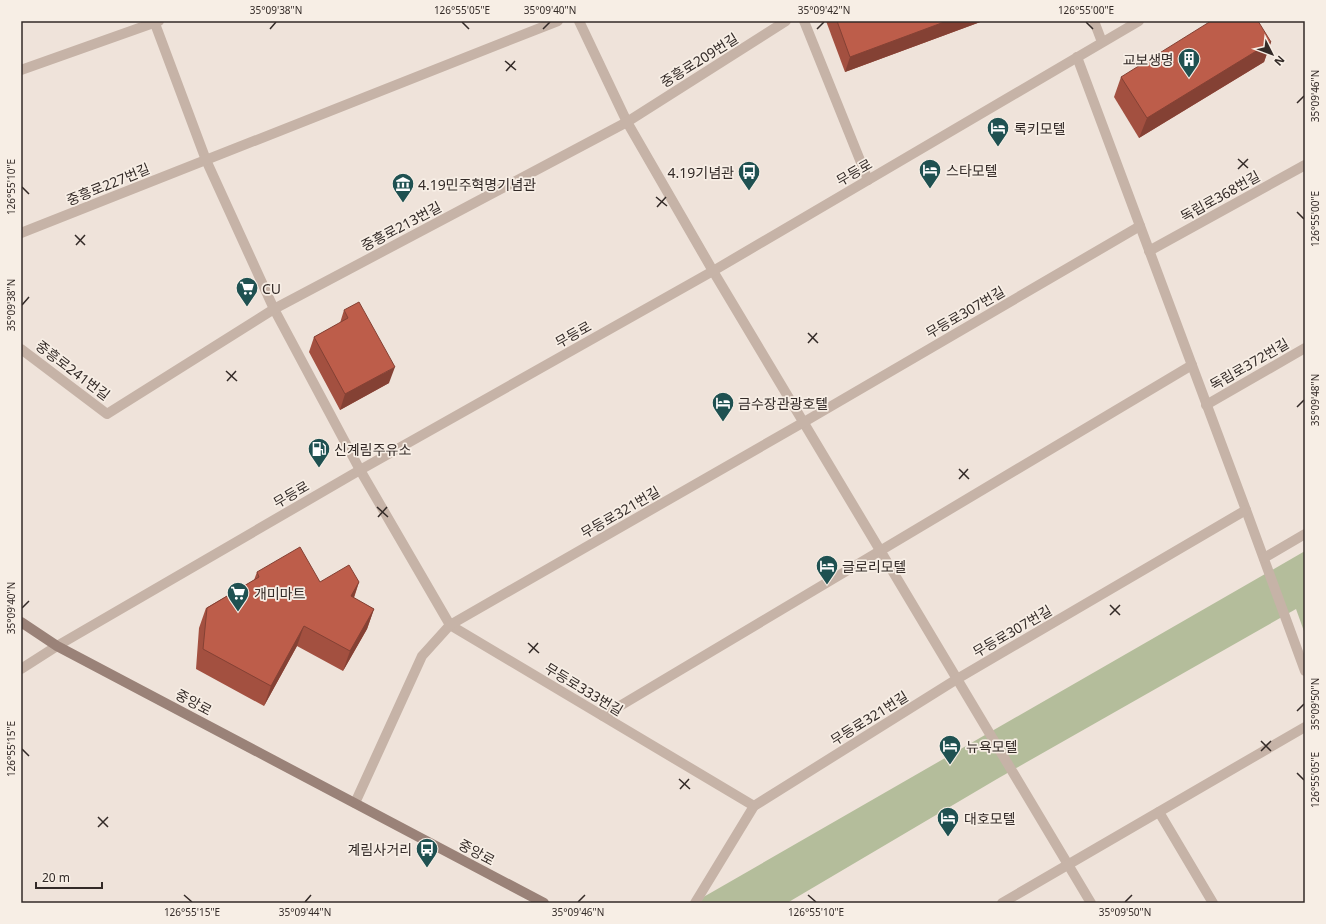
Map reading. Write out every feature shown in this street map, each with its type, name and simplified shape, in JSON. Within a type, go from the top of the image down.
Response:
[{"type":"main road","name":"중앙로","points":[[21,622],[57,646],[544,903]]},
{"type":"street","points":[[206,160],[558,21]]},
{"type":"street","points":[[579,21],[626,122],[713,271],[1091,903]]},
{"type":"street","points":[[781,21],[790,21]]},
{"type":"street","name":"중흥로209번길","points":[[626,122],[786,21]]},
{"type":"street","points":[[804,21],[868,180]]},
{"type":"street","points":[[1094,21],[1102,42]]},
{"type":"street","name":"무등로","points":[[21,669],[57,646],[360,470],[713,271],[1139,21]]},
{"type":"street","points":[[21,70],[156,22],[206,160],[274,309],[360,470]]},
{"type":"street","points":[[1077,56],[1305,671]]},
{"type":"street","name":"중흥로213번길","points":[[274,309],[626,122]]},
{"type":"street","name":"중흥로227번길","points":[[21,233],[206,160]]},
{"type":"street","name":"독립로368번길","points":[[1149,251],[1305,165]]},
{"type":"street","name":"무등로307번길","points":[[804,422],[1140,226]]},
{"type":"street","name":"중흥로241번길","points":[[21,349],[108,414],[274,309]]},
{"type":"street","name":"독립로372번길","points":[[1206,405],[1305,348]]},
{"type":"street","points":[[602,716],[1192,365]]},
{"type":"street","name":"무등로321번길","points":[[450,626],[804,422]]},
{"type":"street","name":"무등로333번길","points":[[360,470],[450,626],[754,806]]},
{"type":"street","name":"무등로307번길","points":[[958,679],[1246,510]]},
{"type":"street","points":[[1264,558],[1305,534]]},
{"type":"street","points":[[355,803],[422,656],[450,626]]},
{"type":"street","name":"무등로321번길","points":[[754,806],[958,679]]},
{"type":"street","points":[[1002,903],[1305,727]]},
{"type":"street","points":[[695,903],[754,806]]},
{"type":"street","points":[[1159,812],[1213,903]]},
{"type":"green space","points":[[1305,551],[1305,634],[1296,609],[997,779],[787,903],[693,903]]},
{"type":"building","points":[[837,21],[947,21],[850,57]]},
{"type":"building","name":"교보생명","points":[[1211,21],[1258,21],[1271,42],[1147,118],[1121,77]]},
{"type":"building","points":[[359,302],[395,367],[345,394],[314,337],[348,318],[344,310]]},
{"type":"building","points":[[300,547],[320,582],[349,565],[359,582],[351,596],[374,609],[350,651],[304,626],[271,686],[203,649],[207,608],[259,577],[257,572]]},
{"type":"place","name":"교보생명","points":[[1189,78]]},
{"type":"place","name":"록키모텔","points":[[998,148]]},
{"type":"place","name":"스타모텔","points":[[930,190]]},
{"type":"place","name":"4.19기념관","points":[[749,192]]},
{"type":"place","name":"4.19민주혁명기념관","points":[[403,204]]},
{"type":"place","name":"CU","points":[[247,308]]},
{"type":"place","name":"금수장관광호텔","points":[[723,422]]},
{"type":"place","name":"신계림주유소","points":[[319,468]]},
{"type":"place","name":"글로리모텔","points":[[827,586]]},
{"type":"place","name":"개미마트","points":[[238,612]]},
{"type":"place","name":"뉴욕모텔","points":[[950,766]]},
{"type":"place","name":"대호모텔","points":[[948,838]]},
{"type":"place","name":"계림사거리","points":[[427,868]]}]
